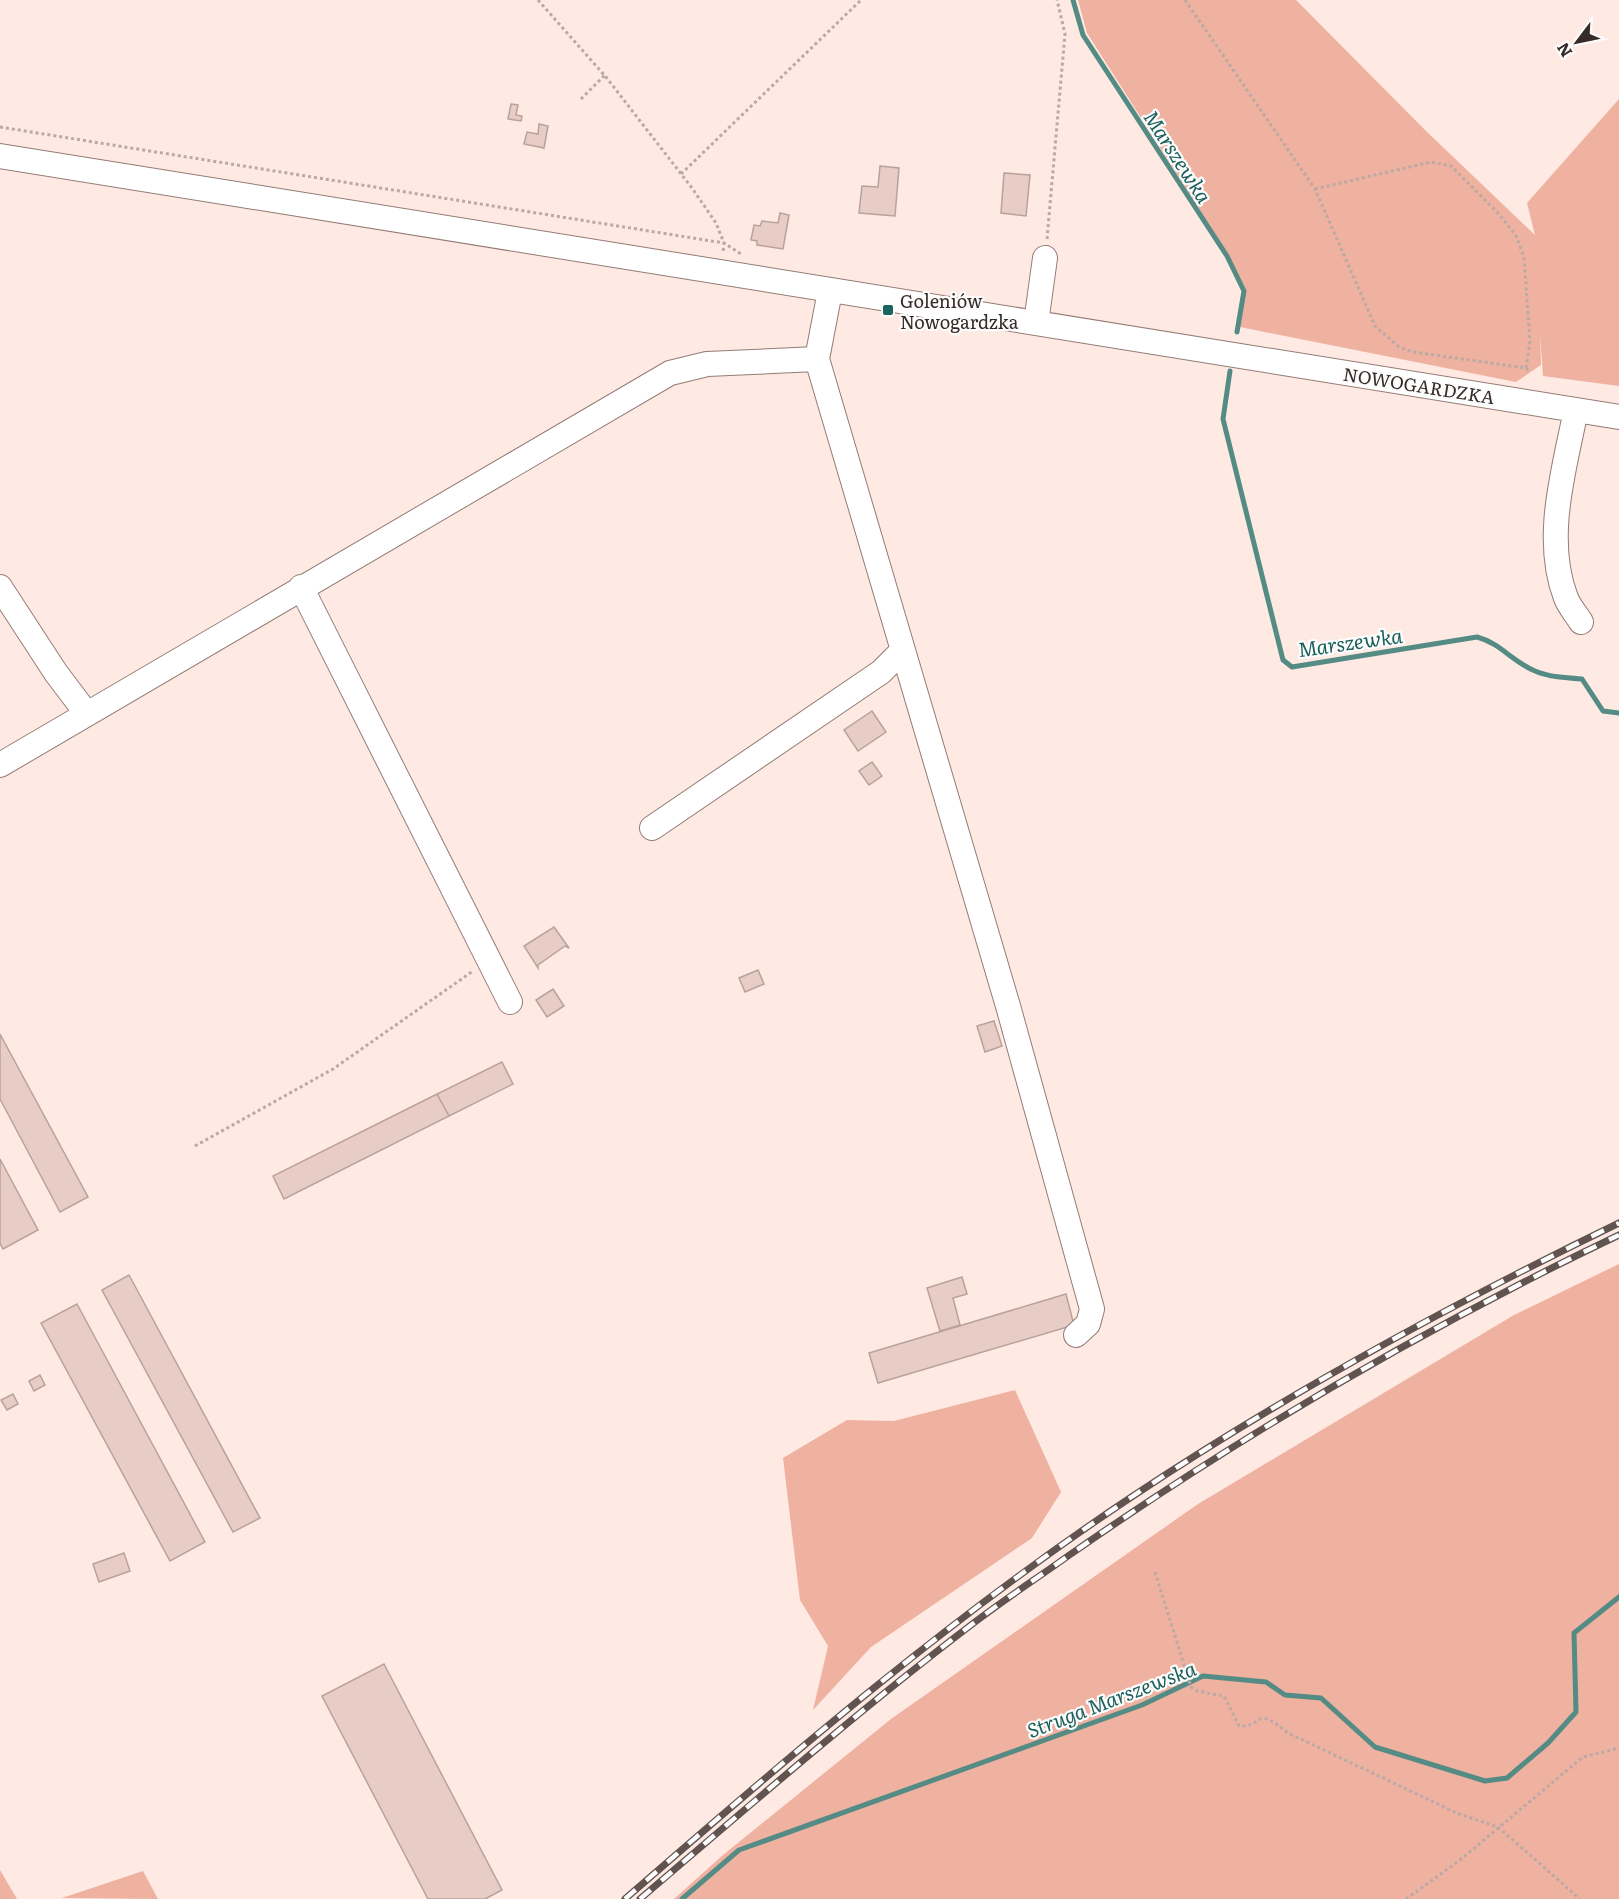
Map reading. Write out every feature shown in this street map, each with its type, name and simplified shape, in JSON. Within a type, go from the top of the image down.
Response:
[{"type":"street","name":"NOWOGARDZKA","points":[[0,156],[1619,417]]},
{"type":"street","points":[[1036,323],[1045,258]]},
{"type":"street","points":[[830,291],[818,360],[1008,1006],[1092,1309],[1088,1324],[1076,1335]]},
{"type":"street","points":[[0,765],[670,373],[707,364],[818,360]]},
{"type":"street","points":[[1576,410],[1556,531],[1559,570],[1566,600],[1581,622]]},
{"type":"street","points":[[0,587],[56,673],[87,714]]},
{"type":"street","points":[[301,587],[510,1002]]},
{"type":"street","points":[[652,828],[881,672],[902,651]]},
{"type":"path","points":[[538,0],[605,75],[716,223],[724,243],[723,272]]},
{"type":"path","points":[[681,174],[861,0]]},
{"type":"path","points":[[1045,258],[1065,34],[1057,0]]},
{"type":"path","points":[[1185,0],[1315,189],[1375,326],[1388,340],[1413,352],[1526,368],[1530,372]]},
{"type":"path","points":[[581,99],[605,75]]},
{"type":"path","points":[[1315,189],[1431,162],[1451,166],[1499,214],[1516,237],[1524,258],[1530,342],[1526,368]]},
{"type":"path","points":[[195,1146],[333,1069],[489,959]]},
{"type":"path","points":[[1155,1572],[1191,1687],[1197,1691],[1224,1696],[1239,1726],[1265,1718],[1288,1733],[1459,1814],[1498,1827],[1580,1899]]},
{"type":"path","points":[[1406,1899],[1460,1860],[1583,1758],[1619,1748]]},
{"type":"shaded area","points":[[1078,0],[1296,0],[1425,130],[1535,235],[1527,203],[1619,99],[1619,386],[1543,376],[1540,333],[1541,365],[1516,382],[1240,327],[1246,289],[1222,245],[1087,33]]},
{"type":"shaded area","points":[[1619,1264],[1619,1899],[674,1899],[723,1855],[891,1719],[1198,1504],[1514,1315]]},
{"type":"shaded area","points":[[1015,1390],[1061,1492],[1032,1538],[871,1647],[813,1710],[828,1646],[800,1600],[783,1458],[847,1420],[894,1421]]},
{"type":"shaded area","points":[[0,1870],[17,1899],[0,1899]]},
{"type":"shaded area","points":[[143,1871],[158,1899],[62,1898]]},
{"type":"building","points":[[511,104],[518,105],[516,115],[522,116],[521,121],[508,119]]},
{"type":"building","points":[[539,124],[548,126],[544,148],[524,144],[527,132],[538,134]]},
{"type":"building","points":[[880,166],[899,168],[895,216],[859,213],[862,186],[878,187]]},
{"type":"building","points":[[1004,173],[1030,175],[1026,216],[1001,213]]},
{"type":"building","points":[[780,213],[789,215],[783,249],[757,245],[757,241],[751,240],[754,225],[760,226],[762,221],[778,223]]},
{"type":"building","points":[[872,711],[886,732],[858,751],[844,730]]},
{"type":"building","points":[[872,762],[882,776],[869,785],[859,771]]},
{"type":"building","points":[[554,927],[569,948],[565,946],[538,965],[538,968],[524,946]]},
{"type":"building","points":[[758,970],[764,984],[745,992],[739,978]]},
{"type":"building","points":[[553,989],[564,1006],[547,1017],[536,1000]]},
{"type":"building","points":[[994,1021],[1002,1046],[985,1052],[977,1026]]},
{"type":"building","points":[[0,1034],[88,1197],[60,1212],[0,1099]]},
{"type":"building","points":[[502,1062],[513,1084],[449,1116],[437,1094]]},
{"type":"building","points":[[437,1094],[449,1116],[284,1199],[273,1176]]},
{"type":"building","points":[[0,1159],[38,1230],[3,1249],[0,1243]]},
{"type":"building","points":[[129,1275],[260,1518],[233,1532],[102,1290]]},
{"type":"building","points":[[962,1277],[967,1294],[953,1298],[960,1325],[940,1331],[927,1288]]},
{"type":"building","points":[[1066,1294],[1074,1325],[878,1383],[869,1353]]},
{"type":"building","points":[[77,1304],[205,1542],[170,1561],[41,1323]]},
{"type":"building","points":[[40,1375],[45,1385],[34,1391],[29,1381]]},
{"type":"building","points":[[13,1394],[18,1404],[7,1410],[1,1400]]},
{"type":"building","points":[[124,1553],[130,1571],[99,1582],[93,1564]]},
{"type":"building","points":[[384,1664],[502,1890],[485,1899],[428,1899],[322,1696]]},
{"type":"waterway","name":"Marszewka","points":[[1073,0],[1083,35],[1227,256],[1244,291],[1237,332]]},
{"type":"waterway","name":"Marszewka","points":[[1230,371],[1223,419],[1283,660],[1292,667],[1477,637],[1493,644],[1535,671],[1552,676],[1582,679],[1603,711],[1619,713]]},
{"type":"waterway","name":"Struga Marszewska","points":[[682,1899],[739,1850],[1142,1705],[1203,1676],[1266,1682],[1285,1695],[1321,1698],[1375,1747],[1485,1781],[1507,1778],[1548,1743],[1576,1712],[1574,1633],[1619,1597]]},
{"type":"railway","points":[[625,1899],[872,1689],[1000,1590],[1133,1496],[1251,1421],[1372,1351],[1494,1285],[1619,1223]]},
{"type":"railway","points":[[640,1899],[929,1658],[995,1607],[1134,1511],[1337,1384],[1547,1270],[1619,1235]]},
{"type":"place","name":"Goleniów Nowogardzka","points":[[888,310]]}]
